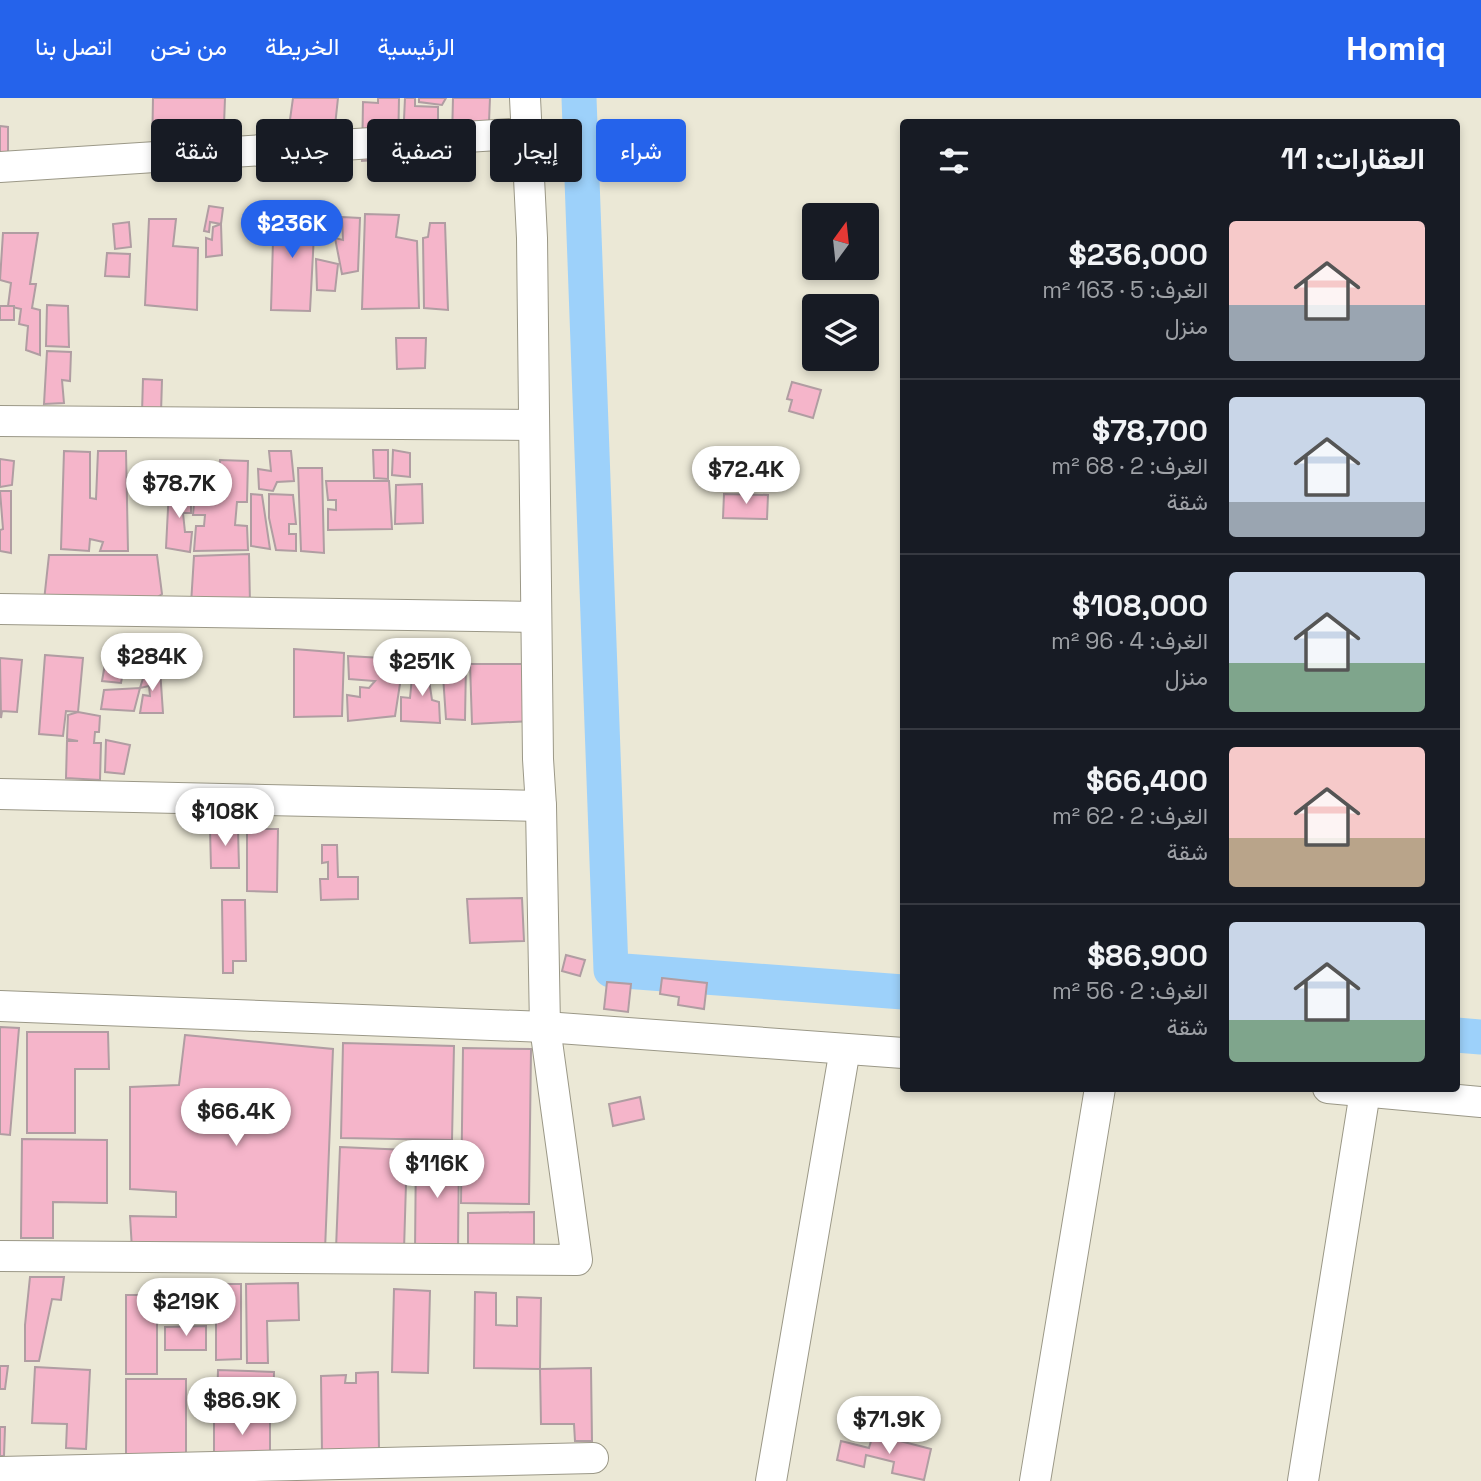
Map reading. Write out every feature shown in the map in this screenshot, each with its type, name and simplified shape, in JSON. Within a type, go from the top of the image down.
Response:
[{"type":"street","points":[[525,98],[526,119]]},
{"type":"street","points":[[0,167],[490,135]]},
{"type":"street","points":[[0,1256],[577,1261],[545,1027],[529,182]]},
{"type":"street","points":[[0,421],[534,425]]},
{"type":"street","points":[[0,609],[536,617]]},
{"type":"street","points":[[0,794],[541,806]]},
{"type":"street","points":[[0,1006],[545,1027],[900,1053]]},
{"type":"street","points":[[771,1481],[845,1049]]},
{"type":"street","points":[[1035,1481],[1099,1092]]},
{"type":"street","points":[[1303,1481],[1365,1092],[1481,1102]]},
{"type":"street","points":[[0,1472],[593,1458]]},
{"type":"building","points":[[153,98],[225,98],[224,119],[153,119]]},
{"type":"building","points":[[293,98],[338,98],[336,119],[290,119]]},
{"type":"building","points":[[378,98],[399,98],[399,119],[367,119],[367,161],[362,161],[363,102],[378,103]]},
{"type":"building","points":[[405,98],[415,98],[415,106],[438,107],[438,119],[404,119]]},
{"type":"building","points":[[419,98],[446,98],[442,105],[419,102]]},
{"type":"building","points":[[453,98],[490,98],[488,146],[476,143],[476,119],[452,119]]},
{"type":"building","points":[[0,126],[8,127],[8,155],[0,155]]},
{"type":"building","points":[[292,205],[291,214],[315,215],[310,311],[271,310],[274,206]]},
{"type":"building","points":[[209,206],[223,208],[221,224],[210,222],[209,232],[204,231]]},
{"type":"building","points":[[365,214],[399,215],[396,237],[417,241],[419,308],[362,309]]},
{"type":"building","points":[[342,217],[360,218],[358,271],[342,274],[335,238],[343,240]]},
{"type":"building","points":[[149,219],[176,219],[173,246],[198,248],[197,310],[145,305]]},
{"type":"building","points":[[129,222],[131,247],[115,249],[113,224]]},
{"type":"building","points":[[430,223],[445,223],[448,310],[424,308],[423,238],[428,237]]},
{"type":"building","points":[[221,224],[222,255],[206,257],[206,238],[212,240],[213,227]]},
{"type":"building","points":[[3,233],[38,233],[30,284],[36,284],[32,308],[40,310],[40,355],[26,350],[28,326],[19,324],[21,309],[8,306],[11,283],[0,280]]},
{"type":"building","points":[[107,253],[130,254],[129,277],[105,276]]},
{"type":"building","points":[[316,259],[338,264],[335,291],[317,290]]},
{"type":"building","points":[[47,305],[68,306],[69,347],[46,346]]},
{"type":"building","points":[[0,306],[14,306],[14,320],[0,320]]},
{"type":"building","points":[[396,338],[426,338],[425,368],[397,369]]},
{"type":"building","points":[[47,351],[71,352],[70,381],[62,380],[64,403],[44,404]]},
{"type":"building","points":[[143,379],[162,380],[161,413],[142,413]]},
{"type":"building","points":[[792,382],[821,390],[813,418],[789,411],[792,400],[787,399]]},
{"type":"building","points":[[373,450],[388,450],[388,479],[374,478]]},
{"type":"building","points":[[393,450],[410,453],[410,477],[392,475]]},
{"type":"building","points":[[64,451],[90,452],[90,498],[96,499],[98,451],[126,451],[128,551],[100,551],[103,542],[90,539],[89,551],[61,549]]},
{"type":"building","points":[[269,451],[291,451],[294,481],[277,482],[273,491],[259,489],[258,469],[271,471]]},
{"type":"building","points":[[0,459],[14,461],[12,485],[0,487]]},
{"type":"building","points":[[220,460],[248,461],[247,502],[237,502],[235,525],[247,526],[248,550],[194,551],[196,526],[204,526],[205,515],[193,515],[196,479],[218,481]]},
{"type":"building","points":[[298,468],[322,468],[324,553],[301,551]]},
{"type":"building","points":[[326,481],[389,481],[392,529],[328,530],[328,509],[336,510],[336,500],[328,500]]},
{"type":"building","points":[[422,484],[423,523],[395,524],[396,485]]},
{"type":"building","points":[[169,489],[191,489],[191,513],[183,513],[185,532],[192,532],[190,552],[166,548]]},
{"type":"building","points":[[0,491],[11,491],[11,553],[0,551],[0,530],[3,529]]},
{"type":"building","points":[[251,494],[262,495],[270,549],[251,546]]},
{"type":"building","points":[[269,494],[293,495],[296,524],[289,524],[289,534],[296,534],[296,551],[276,550],[269,518]]},
{"type":"building","points":[[724,494],[768,495],[767,519],[723,518]]},
{"type":"building","points":[[249,554],[250,604],[191,604],[194,556]]},
{"type":"building","points":[[49,555],[157,555],[162,594],[145,606],[43,610]]},
{"type":"building","points":[[294,649],[344,653],[342,716],[294,717]]},
{"type":"building","points":[[45,655],[83,658],[78,712],[66,711],[63,736],[39,734]]},
{"type":"building","points":[[348,656],[382,658],[382,672],[402,671],[395,716],[348,721],[347,695],[360,697],[360,687],[369,688],[375,681],[349,679]]},
{"type":"building","points":[[0,658],[22,660],[17,712],[2,711],[1,718]]},
{"type":"building","points":[[106,658],[125,662],[121,683],[102,681]]},
{"type":"building","points":[[423,659],[436,659],[438,680],[429,680],[432,700],[439,702],[440,723],[401,721],[401,697],[410,698],[412,677],[422,682]]},
{"type":"building","points":[[442,661],[466,663],[465,720],[446,719]]},
{"type":"building","points":[[470,664],[531,664],[532,721],[472,724]]},
{"type":"building","points":[[160,669],[163,713],[140,713],[143,695],[150,696],[149,686],[140,688],[145,672]]},
{"type":"building","points":[[140,688],[134,711],[101,709],[104,690]]},
{"type":"building","points":[[78,712],[100,716],[99,732],[95,732],[94,743],[101,743],[100,780],[66,778],[67,741],[78,741],[67,739],[68,715]]},
{"type":"building","points":[[106,740],[130,745],[124,774],[105,772]]},
{"type":"building","points":[[210,829],[238,829],[239,868],[211,868]]},
{"type":"building","points":[[247,829],[278,829],[277,892],[247,891]]},
{"type":"building","points":[[322,845],[337,845],[338,877],[358,877],[358,899],[321,900],[320,879],[328,879],[328,862],[322,863]]},
{"type":"building","points":[[522,898],[524,941],[470,943],[467,899]]},
{"type":"building","points":[[222,900],[245,900],[246,961],[233,961],[233,973],[223,973]]},
{"type":"building","points":[[566,955],[585,960],[580,976],[562,971]]},
{"type":"building","points":[[662,978],[707,983],[704,1009],[678,1005],[679,997],[660,994]]},
{"type":"building","points":[[607,982],[631,984],[628,1012],[604,1009]]},
{"type":"building","points":[[0,1027],[19,1028],[10,1135],[0,1134]]},
{"type":"building","points":[[27,1032],[108,1032],[109,1069],[75,1069],[75,1133],[27,1133]]},
{"type":"building","points":[[185,1035],[333,1049],[325,1250],[132,1249],[130,1216],[176,1217],[176,1192],[130,1189],[130,1087],[179,1085]]},
{"type":"building","points":[[343,1043],[454,1046],[452,1140],[341,1138]]},
{"type":"building","points":[[463,1048],[531,1049],[529,1204],[461,1203]]},
{"type":"building","points":[[640,1097],[644,1119],[613,1126],[609,1104]]},
{"type":"building","points":[[22,1139],[107,1140],[107,1203],[53,1202],[53,1238],[21,1238]]},
{"type":"building","points":[[340,1147],[407,1150],[404,1250],[336,1249]]},
{"type":"building","points":[[416,1148],[459,1149],[458,1252],[415,1252]]},
{"type":"building","points":[[534,1212],[534,1250],[468,1250],[468,1213]]},
{"type":"building","points":[[30,1277],[64,1277],[61,1300],[52,1299],[39,1361],[25,1361],[25,1325]]},
{"type":"building","points":[[206,1280],[207,1295],[165,1296],[165,1281]]},
{"type":"building","points":[[298,1283],[299,1320],[267,1321],[268,1363],[247,1363],[246,1284]]},
{"type":"building","points":[[216,1284],[241,1284],[241,1359],[216,1360]]},
{"type":"building","points":[[394,1289],[430,1291],[428,1373],[392,1372]]},
{"type":"building","points":[[475,1292],[496,1293],[496,1325],[517,1326],[517,1297],[541,1298],[540,1369],[474,1368]]},
{"type":"building","points":[[126,1295],[157,1295],[157,1374],[126,1374]]},
{"type":"building","points":[[206,1326],[206,1350],[165,1350],[165,1327]]},
{"type":"building","points":[[0,1366],[8,1366],[5,1389],[0,1389]]},
{"type":"building","points":[[35,1367],[90,1370],[86,1449],[66,1448],[67,1424],[32,1423]]},
{"type":"building","points":[[591,1368],[592,1441],[575,1441],[574,1424],[541,1424],[540,1369]]},
{"type":"building","points":[[218,1370],[274,1372],[273,1409],[217,1407]]},
{"type":"building","points":[[378,1372],[379,1451],[322,1452],[321,1376],[346,1375],[345,1383],[356,1383],[356,1373]]},
{"type":"building","points":[[126,1379],[186,1379],[186,1459],[126,1459]]},
{"type":"building","points":[[214,1415],[270,1416],[270,1459],[214,1459]]},
{"type":"building","points":[[0,1427],[5,1427],[4,1456],[0,1456]]},
{"type":"building","points":[[873,1434],[931,1449],[924,1480],[892,1473],[894,1462],[866,1455],[864,1467],[837,1460],[841,1441],[869,1448]]},
{"type":"waterway","points":[[579,98],[611,970],[900,992]]},
{"type":"waterway","points":[[1460,1035],[1481,1037]]}]
